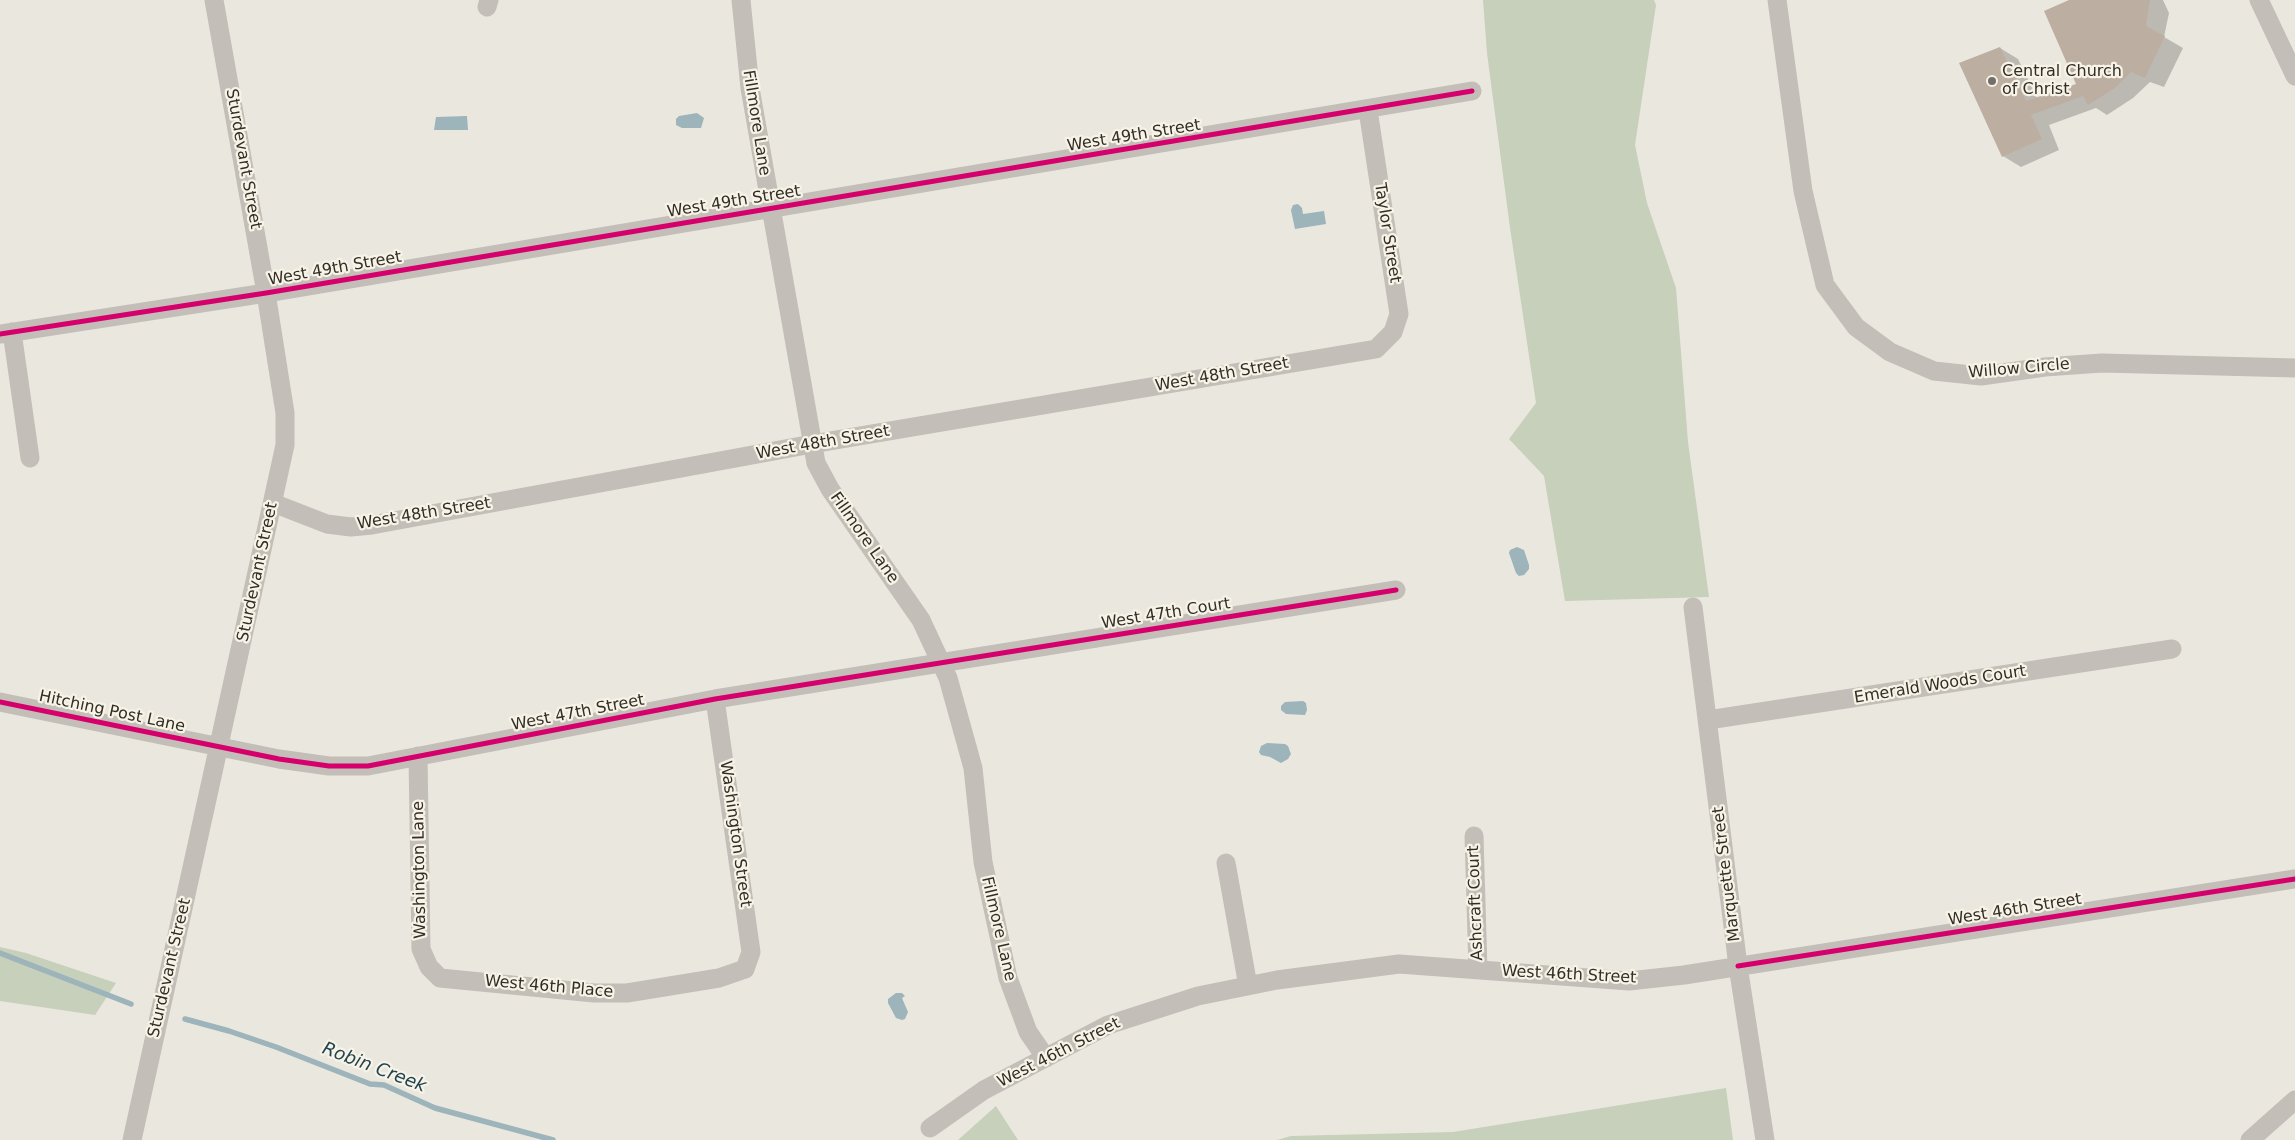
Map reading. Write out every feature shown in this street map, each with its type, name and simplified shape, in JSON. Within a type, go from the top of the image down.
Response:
[{"type":"street","name":"Sturdevant Street","points":[[132,1140],[285,445],[285,414],[266,293],[214,0]]},
{"type":"street","name":"Fillmore Lane","points":[[740,0],[750,88],[816,463],[830,489],[921,620],[948,678],[973,768],[983,862],[1008,978],[1028,1032],[1046,1058]]},
{"type":"street","name":"Willow Circle","points":[[1777,0],[1803,191],[1825,285],[1856,327],[1890,352],[1934,372],[1980,376],[2045,367],[2102,363],[2295,368]]},
{"type":"street","points":[[2259,0],[2295,76]]},
{"type":"street","name":"West 49th Street","points":[[6,333],[266,293],[1368,110],[1472,91]]},
{"type":"street","name":"Taylor Street","points":[[1368,110],[1399,314],[1393,332],[1376,349]]},
{"type":"street","points":[[6,333],[30,458]]},
{"type":"street","name":"West 48th Street","points":[[273,502],[327,524],[351,527],[372,525],[812,444],[1376,349]]},
{"type":"street","name":"West 47th Court","points":[[941,663],[1396,590]]},
{"type":"street","name":"Marquette Street","points":[[1693,607],[1738,966],[1765,1140]]},
{"type":"street","name":"Emerald Woods Court","points":[[1708,720],[2172,649]]},
{"type":"street","name":"West 47th Street","points":[[220,747],[279,759],[329,766],[368,766],[716,699],[941,663]]},
{"type":"street","name":"Washington Street","points":[[716,699],[751,952],[745,969]]},
{"type":"street","name":"Hitching Post Lane","points":[[0,702],[220,747]]},
{"type":"street","name":"Washington Lane","points":[[418,756],[421,949],[429,967],[440,978]]},
{"type":"street","name":"Ashcraft Court","points":[[1474,836],[1478,970]]},
{"type":"street","points":[[1226,863],[1248,986]]},
{"type":"street","name":"West 46th Street","points":[[930,1128],[984,1090],[1108,1025],[1198,996],[1277,980],[1399,964],[1629,981],[1738,966],[2295,879]]},
{"type":"street","name":"West 46th Place","points":[[440,978],[594,994],[627,993],[719,978],[745,969]]},
{"type":"street","points":[[2250,1140],[2295,1100]]},
{"type":"green space","points":[[1483,0],[1654,0],[1656,5],[1635,145],[1647,203],[1676,288],[1688,442],[1709,597],[1565,601],[1544,476],[1509,439],[1536,403],[1510,228],[1487,53]]},
{"type":"green space","points":[[0,947],[26,953],[116,983],[95,1015],[0,1001]]},
{"type":"green space","points":[[1726,1088],[1733,1140],[1277,1140],[1291,1136],[1453,1132]]},
{"type":"green space","points":[[996,1106],[1018,1140],[958,1140]]},
{"type":"water","points":[[697,113],[704,118],[701,128],[682,128],[676,125],[676,119],[679,116]]},
{"type":"water","points":[[467,116],[468,130],[434,130],[436,117]]},
{"type":"water","points":[[1298,204],[1302,208],[1303,214],[1324,211],[1326,224],[1295,229],[1291,210],[1293,205]]},
{"type":"water","points":[[1517,547],[1524,550],[1529,565],[1529,569],[1524,575],[1519,576],[1516,573],[1509,553],[1510,550]]},
{"type":"water","points":[[1303,701],[1306,703],[1307,710],[1305,715],[1286,714],[1281,710],[1281,706],[1285,702]]},
{"type":"water","points":[[1267,743],[1285,744],[1288,746],[1291,754],[1288,759],[1281,763],[1261,755],[1259,752],[1261,746]]},
{"type":"water","points":[[896,993],[902,993],[905,996],[902,998],[908,1012],[905,1019],[902,1020],[896,1018],[888,1003],[888,999]]},
{"type":"building","name":"Central Church of Christ","points":[[2069,0],[2150,0],[2146,26],[2165,36],[2145,78],[2131,72],[2115,88],[2088,105],[2083,96],[2031,115],[2042,139],[2002,157],[1959,63],[2000,47],[2026,101],[2076,84],[2044,11]]},
{"type":"waterway","name":"Robin Creek","points":[[0,953],[131,1004]]},
{"type":"waterway","name":"Robin Creek","points":[[185,1019],[276,1047],[370,1084],[384,1085],[435,1108],[553,1140]]},
{"type":"cycle path","points":[[0,334],[266,293],[1472,91]]},
{"type":"cycle path","points":[[0,702],[279,759],[329,766],[368,766],[715,699],[1396,590]]},
{"type":"cycle path","points":[[1738,966],[2295,879]]},
{"type":"place","name":"Central Church of Christ","points":[[1992,81]]}]
